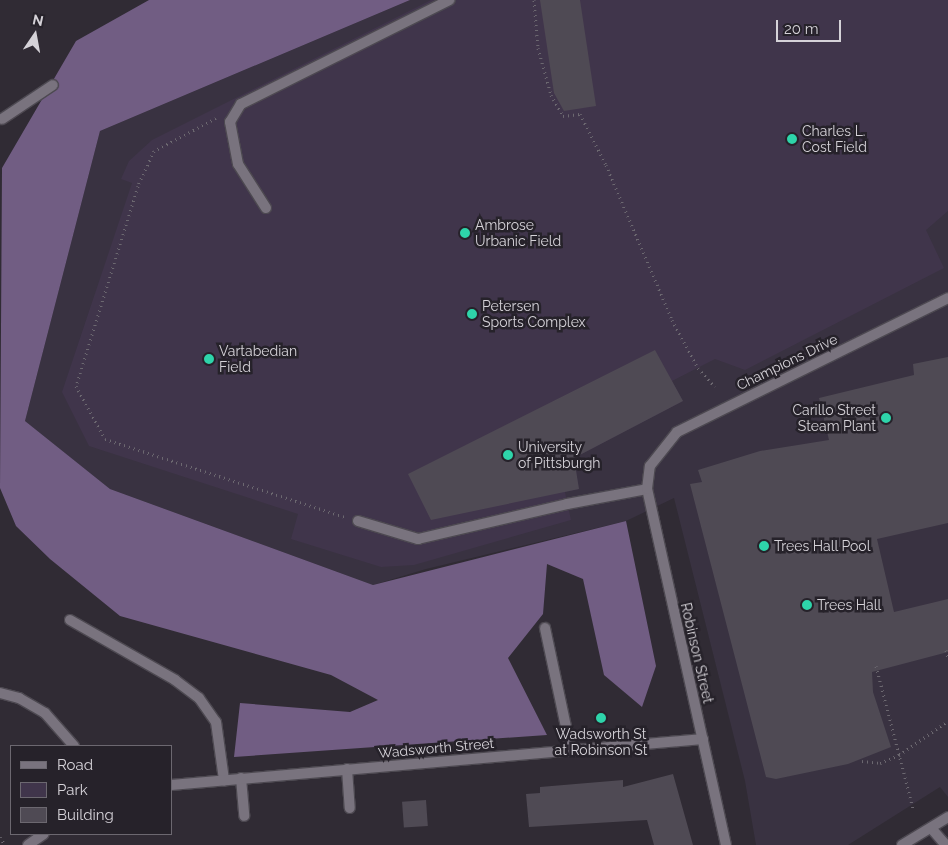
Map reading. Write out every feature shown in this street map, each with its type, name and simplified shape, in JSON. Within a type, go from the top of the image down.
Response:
[{"type":"street","points":[[266,208],[238,164],[230,122],[241,104],[450,0]]},
{"type":"street","points":[[1,122],[53,85]]},
{"type":"street","name":"Champions Drive","points":[[650,466],[677,432],[948,298]]},
{"type":"street","name":"Robinson Street","points":[[650,466],[647,489],[726,845]]},
{"type":"street","points":[[358,521],[418,539],[567,504],[647,489]]},
{"type":"street","points":[[70,620],[175,680],[199,698],[216,722],[224,780]]},
{"type":"street","points":[[545,628],[571,750]]},
{"type":"street","points":[[0,693],[20,698],[45,713],[73,745]]},
{"type":"street","name":"Wadsworth Street","points":[[172,785],[703,739]]},
{"type":"street","points":[[347,769],[350,808]]},
{"type":"street","points":[[242,778],[244,816]]},
{"type":"street","points":[[902,845],[948,817]]},
{"type":"street","points":[[931,828],[946,845]]},
{"type":"street","points":[[28,845],[43,835]]},
{"type":"path","points":[[534,0],[538,48],[551,95],[563,116],[580,114],[606,165],[672,320],[698,368],[715,387]]},
{"type":"path","points":[[241,104],[154,152],[138,186],[76,386],[105,439],[358,521]]},
{"type":"path","points":[[946,650],[948,658]]},
{"type":"path","points":[[876,666],[913,808]]},
{"type":"path","points":[[862,761],[880,763],[899,755],[948,722]]},
{"type":"path","points":[[0,837],[5,845]]},
{"type":"shaded area","points":[[149,0],[410,0],[100,131],[25,421],[110,489],[373,585],[626,521],[656,666],[642,707],[604,675],[583,579],[547,564],[543,614],[508,658],[547,735],[234,757],[240,703],[350,712],[378,700],[331,675],[120,616],[50,559],[16,526],[0,488],[2,168],[76,41]]},
{"type":"shaded area","name":"Petersen Sports Complex","points":[[410,0],[948,0],[948,797],[940,787],[848,845],[756,845],[745,781],[674,498],[626,521],[426,569],[373,585],[110,489],[25,421],[100,131]]},
{"type":"green space","name":"Petersen Sports Complex","points":[[431,0],[948,0],[948,211],[926,230],[944,268],[745,370],[715,359],[672,381],[683,401],[574,458],[579,489],[565,492],[571,520],[414,565],[381,567],[291,539],[298,514],[89,446],[62,392],[132,183],[121,179],[129,161],[152,140]]},
{"type":"building","points":[[540,0],[580,0],[596,106],[564,111],[554,93]]},
{"type":"building","points":[[655,350],[683,401],[574,458],[579,489],[431,520],[408,474]]},
{"type":"building","name":"Trees Hall","points":[[948,357],[948,523],[877,539],[894,612],[948,599],[948,652],[872,672],[873,692],[891,747],[848,764],[776,779],[766,777],[690,484],[702,482],[698,470],[760,451],[829,440],[819,398],[914,375],[913,364]]},
{"type":"building","points":[[673,774],[693,845],[654,845],[647,820],[529,827],[526,794],[540,793],[540,787],[623,780],[623,787]]},
{"type":"building","points":[[426,800],[428,826],[404,828],[402,802]]},
{"type":"place","name":"Charles L. Cost Field","points":[[792,139]]},
{"type":"place","name":"Ambrose Urbanic Field","points":[[465,233]]},
{"type":"place","name":"Petersen Sports Complex","points":[[472,314]]},
{"type":"place","name":"Vartabedian Field","points":[[209,359]]},
{"type":"place","name":"Carillo Street Steam Plant","points":[[886,418]]},
{"type":"place","name":"University of Pittsburgh","points":[[508,455]]},
{"type":"place","name":"Trees Hall Pool","points":[[764,546]]},
{"type":"place","name":"Trees Hall","points":[[807,605]]},
{"type":"place","name":"Wadsworth St at Robinson St","points":[[601,718]]}]
